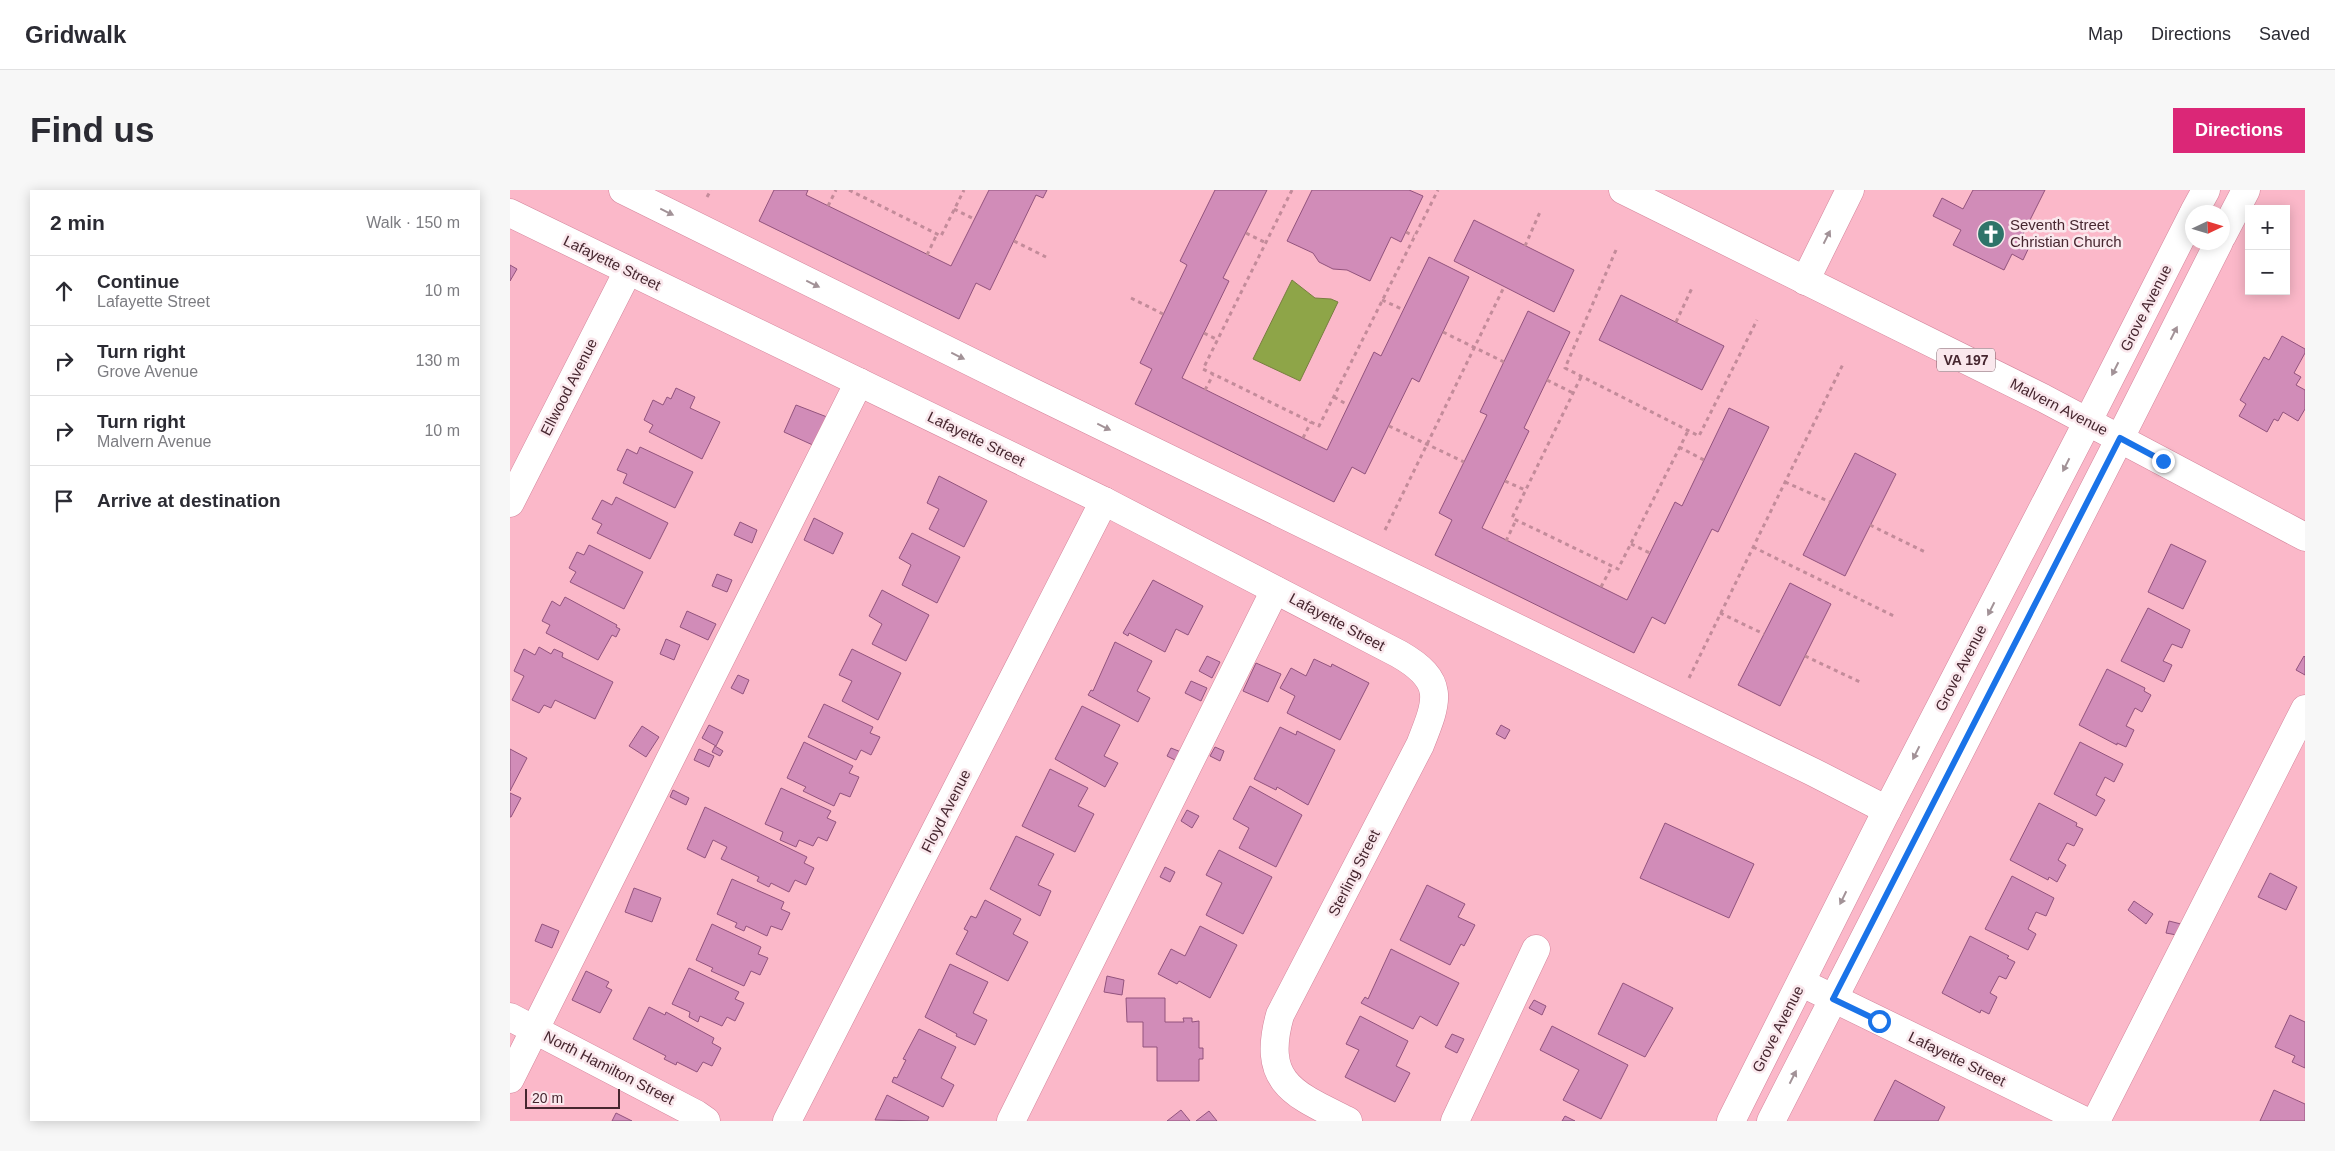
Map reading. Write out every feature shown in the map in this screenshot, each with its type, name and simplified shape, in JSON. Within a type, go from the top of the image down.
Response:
[{"type":"street","points":[[623,190],[1887,810]]},
{"type":"street","name":"Malvern Avenue","points":[[1623,190],[2088,421],[2305,538]]},
{"type":"street","points":[[1805,281],[1850,190]]},
{"type":"street","points":[[2198,205],[2206,190]]},
{"type":"street","points":[[2230,221],[2246,190]]},
{"type":"street","name":"Lafayette Street","points":[[510,213],[1104,501],[1416,664],[1432,682]]},
{"type":"street","name":"Grove Avenue","points":[[1731,1121],[1802,983],[1887,810],[2185,230]]},
{"type":"street","points":[[1771,1121],[2215,250]]},
{"type":"street","name":"Ellwood Avenue","points":[[510,502],[628,271]]},
{"type":"street","points":[[510,1079],[859,382]]},
{"type":"street","name":"Floyd Avenue","points":[[787,1121],[1104,501]]},
{"type":"street","points":[[1011,1121],[1275,590]]},
{"type":"street","name":"Sterling Street","points":[[1348,1121],[1294,1092],[1283,1080],[1275,1064],[1274,1039],[1280,1015],[1420,745],[1433,711],[1432,682]]},
{"type":"street","points":[[2096,1121],[2305,709]]},
{"type":"street","points":[[1455,1121],[1536,949]]},
{"type":"street","name":"Lafayette Street","points":[[1802,983],[2085,1121]]},
{"type":"street","name":"North Hamilton Street","points":[[510,1018],[688,1109],[706,1121]]},
{"type":"path","points":[[828,206],[836,190]]},
{"type":"path","points":[[849,190],[941,236],[964,190]]},
{"type":"path","points":[[1292,190],[1204,369],[1319,426],[1438,190]]},
{"type":"path","points":[[954,209],[974,219]]},
{"type":"path","points":[[1525,246],[1540,212]]},
{"type":"path","points":[[1406,232],[1414,236]]},
{"type":"path","points":[[1246,233],[1266,243]]},
{"type":"path","points":[[927,255],[937,234]]},
{"type":"path","points":[[1014,241],[1046,257]]},
{"type":"path","points":[[1616,250],[1566,368],[1698,436],[1757,320]]},
{"type":"path","points":[[1372,558],[1504,286]]},
{"type":"path","points":[[1676,322],[1692,288]]},
{"type":"path","points":[[1131,298],[1163,314]]},
{"type":"path","points":[[1382,300],[1404,310]]},
{"type":"path","points":[[1443,332],[1504,362]]},
{"type":"path","points":[[1204,333],[1218,340]]},
{"type":"path","points":[[1676,705],[1844,362]]},
{"type":"path","points":[[1205,390],[1213,374]]},
{"type":"path","points":[[1581,376],[1512,518],[1618,569],[1688,431]]},
{"type":"path","points":[[1547,380],[1573,393]]},
{"type":"path","points":[[1334,397],[1348,405]]},
{"type":"path","points":[[1303,438],[1311,422]]},
{"type":"path","points":[[1389,426],[1464,462]]},
{"type":"path","points":[[1679,447],[1704,460]]},
{"type":"path","points":[[1505,481],[1525,490]]},
{"type":"path","points":[[1785,482],[1830,502]]},
{"type":"path","points":[[1506,541],[1516,520]]},
{"type":"path","points":[[1870,525],[1927,553]]},
{"type":"path","points":[[1631,544],[1650,553]]},
{"type":"path","points":[[1753,547],[1894,616]]},
{"type":"path","points":[[1601,587],[1612,566]]},
{"type":"path","points":[[1720,613],[1764,634]]},
{"type":"path","points":[[1805,656],[1860,682]]},
{"type":"shaded area","points":[[1292,280],[1315,298],[1331,299],[1338,302],[1300,381],[1253,359]]},
{"type":"building","points":[[774,190],[808,190],[806,195],[951,266],[989,190],[1047,190],[1043,198],[1036,195],[990,290],[976,283],[959,319],[759,221]]},
{"type":"building","points":[[1215,190],[1267,190],[1223,278],[1229,281],[1182,378],[1327,450],[1374,352],[1381,356],[1429,257],[1469,277],[1419,382],[1412,378],[1365,474],[1352,467],[1334,502],[1135,404],[1152,369],[1140,363],[1187,265],[1180,261]]},
{"type":"building","points":[[1312,190],[1409,190],[1423,196],[1401,242],[1391,237],[1370,281],[1347,270],[1333,269],[1319,262],[1313,253],[1287,241]]},
{"type":"building","name":"Seventh Street Christian Church","points":[[1973,190],[2045,190],[2021,238],[2031,243],[2023,260],[2012,254],[2004,270],[1953,245],[1961,230],[1933,216],[1942,198],[1963,209]]},
{"type":"building","points":[[1474,220],[1574,270],[1554,312],[1454,261]]},
{"type":"building","points":[[510,265],[517,269],[510,281]]},
{"type":"building","points":[[1621,295],[1724,346],[1702,390],[1599,340]]},
{"type":"building","points":[[1528,311],[1570,332],[1524,428],[1529,431],[1482,528],[1627,600],[1675,502],[1682,506],[1729,408],[1769,427],[1718,532],[1712,529],[1665,624],[1652,617],[1634,653],[1435,555],[1452,520],[1439,513],[1487,415],[1480,412]]},
{"type":"building","points":[[2282,336],[2305,349],[2305,353],[2294,373],[2301,377],[2296,385],[2305,390],[2305,409],[2298,421],[2283,412],[2278,421],[2274,419],[2267,432],[2239,416],[2246,404],[2240,400],[2264,357],[2269,360]]},
{"type":"building","points":[[676,388],[695,397],[690,408],[720,422],[702,459],[649,432],[653,425],[644,420],[653,400],[663,405],[667,397],[671,399]]},
{"type":"building","points":[[796,405],[827,417],[815,446],[784,432]]},
{"type":"building","points":[[640,447],[693,472],[675,508],[623,483],[627,474],[617,470],[627,449],[637,454]]},
{"type":"building","points":[[1855,453],[1896,474],[1845,576],[1803,555]]},
{"type":"building","points":[[939,476],[987,501],[964,547],[929,529],[939,509],[927,503]]},
{"type":"building","points":[[616,497],[668,523],[650,559],[597,533],[602,524],[592,519],[602,500],[612,505]]},
{"type":"building","points":[[814,518],[843,533],[833,554],[804,540]]},
{"type":"building","points":[[740,522],[757,530],[752,543],[734,535]]},
{"type":"building","points":[[912,533],[960,557],[937,603],[902,585],[911,565],[899,558]]},
{"type":"building","points":[[2171,544],[2206,561],[2183,609],[2148,592]]},
{"type":"building","points":[[589,545],[643,572],[624,609],[570,582],[576,572],[569,568],[577,552],[584,555]]},
{"type":"building","points":[[717,574],[732,580],[727,592],[712,586]]},
{"type":"building","points":[[1153,580],[1203,606],[1188,635],[1176,629],[1165,652],[1129,633],[1128,636],[1123,633]]},
{"type":"building","points":[[1790,583],[1831,604],[1780,706],[1738,685]]},
{"type":"building","points":[[882,590],[929,615],[906,661],[872,644],[882,624],[869,616]]},
{"type":"building","points":[[565,597],[617,625],[616,627],[620,629],[616,637],[612,635],[598,660],[546,633],[550,625],[542,621],[552,601],[560,606]]},
{"type":"building","points":[[2148,608],[2190,630],[2182,648],[2172,644],[2163,661],[2172,665],[2164,682],[2121,661]]},
{"type":"building","points":[[687,611],[716,624],[708,640],[680,627]]},
{"type":"building","points":[[666,639],[680,645],[674,660],[660,654]]},
{"type":"building","points":[[1115,642],[1152,661],[1137,691],[1150,698],[1138,722],[1088,695],[1091,690],[1093,691]]},
{"type":"building","points":[[539,647],[551,654],[554,649],[563,653],[562,657],[613,682],[595,719],[555,700],[551,708],[544,705],[539,713],[512,700],[524,676],[514,671],[524,649],[535,655]]},
{"type":"building","points":[[852,649],[901,673],[878,720],[842,701],[852,681],[839,675]]},
{"type":"building","points":[[1207,656],[1220,662],[1212,678],[1199,671]]},
{"type":"building","points":[[2305,657],[2305,675],[2296,670]]},
{"type":"building","points":[[1314,659],[1331,667],[1332,664],[1369,683],[1340,740],[1287,713],[1295,696],[1280,688],[1291,668],[1306,676]]},
{"type":"building","points":[[1256,663],[1281,674],[1268,702],[1243,691]]},
{"type":"building","points":[[2107,669],[2145,688],[2144,691],[2151,695],[2142,712],[2135,708],[2126,726],[2134,730],[2126,747],[2117,743],[2117,745],[2079,725]]},
{"type":"building","points":[[738,675],[749,680],[743,694],[731,688]]},
{"type":"building","points":[[1191,681],[1207,688],[1201,701],[1185,693]]},
{"type":"building","points":[[824,704],[873,727],[870,733],[880,737],[871,755],[861,750],[856,760],[808,737]]},
{"type":"building","points":[[1082,706],[1120,725],[1104,756],[1118,763],[1105,787],[1055,759]]},
{"type":"building","points":[[709,725],[723,732],[716,746],[702,738]]},
{"type":"building","points":[[1501,725],[1510,730],[1505,739],[1496,734]]},
{"type":"building","points":[[642,726],[659,737],[646,757],[629,746]]},
{"type":"building","points":[[1280,727],[1296,735],[1297,731],[1335,750],[1308,805],[1277,787],[1276,790],[1254,779]]},
{"type":"building","points":[[804,742],[853,766],[849,773],[859,777],[850,797],[840,793],[834,806],[803,791],[806,787],[787,778]]},
{"type":"building","points":[[2080,742],[2123,764],[2114,782],[2105,777],[2096,795],[2105,800],[2096,816],[2054,794]]},
{"type":"building","points":[[715,746],[723,751],[720,756],[712,752]]},
{"type":"building","points":[[1215,747],[1224,751],[1220,761],[1210,756]]},
{"type":"building","points":[[1171,748],[1181,752],[1177,761],[1167,756]]},
{"type":"building","points":[[510,749],[527,758],[510,791]]},
{"type":"building","points":[[699,749],[714,756],[709,767],[694,760]]},
{"type":"building","points":[[1050,769],[1088,788],[1078,806],[1094,814],[1075,852],[1022,826]]},
{"type":"building","points":[[1250,786],[1302,815],[1276,867],[1239,848],[1249,828],[1233,819]]},
{"type":"building","points":[[781,788],[831,811],[827,818],[836,822],[827,841],[818,837],[813,846],[799,840],[796,847],[780,840],[783,832],[765,824]]},
{"type":"building","points":[[673,790],[689,798],[686,805],[670,797]]},
{"type":"building","points":[[510,793],[521,798],[511,817],[510,817]]},
{"type":"building","points":[[2039,803],[2077,823],[2076,826],[2083,829],[2074,846],[2067,843],[2058,860],[2066,865],[2057,882],[2049,877],[2048,880],[2010,860]]},
{"type":"building","points":[[705,807],[807,857],[804,863],[814,868],[806,885],[795,880],[789,892],[771,883],[769,887],[757,881],[759,877],[721,859],[727,847],[713,840],[705,858],[687,849]]},
{"type":"building","points":[[1187,810],[1199,816],[1192,828],[1181,821]]},
{"type":"building","points":[[1665,823],[1754,864],[1729,918],[1640,878]]},
{"type":"building","points":[[1016,836],[1054,854],[1038,885],[1051,891],[1040,916],[990,889]]},
{"type":"building","points":[[1219,850],[1272,877],[1243,934],[1206,915],[1222,883],[1206,875]]},
{"type":"building","points":[[1165,867],[1175,872],[1170,882],[1160,877]]},
{"type":"building","points":[[2270,873],[2297,887],[2286,910],[2258,897]]},
{"type":"building","points":[[2012,876],[2054,898],[2046,916],[2036,912],[2028,929],[2036,934],[2028,950],[1985,929]]},
{"type":"building","points":[[732,879],[784,902],[781,909],[790,913],[782,930],[771,926],[767,936],[746,926],[744,931],[735,927],[737,923],[717,914]]},
{"type":"building","points":[[1427,885],[1465,904],[1458,917],[1475,925],[1464,946],[1461,944],[1450,965],[1400,940]]},
{"type":"building","points":[[634,888],[661,898],[652,922],[625,912]]},
{"type":"building","points":[[985,900],[1021,919],[1013,934],[1028,942],[1008,981],[956,954],[968,931],[964,929],[971,916],[976,918]]},
{"type":"building","points":[[2134,901],[2153,914],[2146,924],[2128,910]]},
{"type":"building","points":[[2169,921],[2185,925],[2182,936],[2166,933]]},
{"type":"building","points":[[542,924],[559,931],[552,948],[535,941]]},
{"type":"building","points":[[712,924],[761,947],[758,954],[768,958],[760,975],[751,971],[744,986],[711,971],[713,968],[696,960]]},
{"type":"building","points":[[1200,926],[1237,945],[1210,998],[1179,981],[1177,984],[1158,974],[1171,949],[1185,956]]},
{"type":"building","points":[[1970,936],[2009,956],[2007,958],[2015,962],[2006,979],[1999,976],[1990,993],[1997,997],[1989,1014],[1981,1010],[1980,1013],[1942,993]]},
{"type":"building","points":[[1391,949],[1459,983],[1437,1026],[1420,1016],[1413,1029],[1361,1003],[1365,997],[1368,999]]},
{"type":"building","points":[[950,964],[988,982],[973,1013],[987,1020],[975,1045],[925,1017]]},
{"type":"building","points":[[689,968],[739,992],[735,999],[744,1003],[735,1021],[727,1017],[722,1026],[700,1016],[698,1022],[689,1017],[690,1012],[672,1004]]},
{"type":"building","points":[[586,971],[609,982],[606,987],[612,990],[600,1013],[572,1000]]},
{"type":"building","points":[[1107,976],[1124,980],[1122,995],[1104,992]]},
{"type":"building","points":[[1623,983],[1673,1008],[1645,1057],[1598,1034]]},
{"type":"building","points":[[1126,998],[1165,998],[1165,1022],[1184,1022],[1183,1018],[1192,1018],[1192,1022],[1199,1021],[1199,1048],[1203,1048],[1203,1059],[1199,1059],[1199,1081],[1157,1081],[1157,1047],[1143,1047],[1143,1022],[1127,1022]]},
{"type":"building","points":[[1534,1000],[1546,1006],[1542,1015],[1529,1008]]},
{"type":"building","points":[[649,1007],[665,1015],[666,1012],[714,1038],[712,1043],[721,1048],[712,1066],[703,1062],[697,1072],[677,1062],[676,1065],[664,1059],[666,1056],[633,1039]]},
{"type":"building","points":[[2290,1015],[2305,1022],[2305,1068],[2292,1062],[2295,1056],[2275,1047]]},
{"type":"building","points":[[1360,1016],[1408,1041],[1396,1066],[1410,1073],[1395,1102],[1345,1077],[1359,1050],[1346,1044]]},
{"type":"building","points":[[1552,1026],[1628,1065],[1601,1119],[1563,1100],[1579,1070],[1540,1050]]},
{"type":"building","points":[[919,1029],[956,1047],[941,1078],[954,1085],[943,1107],[892,1082],[894,1077],[897,1078],[906,1060],[903,1059]]},
{"type":"building","points":[[1452,1034],[1464,1039],[1457,1053],[1445,1047]]},
{"type":"building","points":[[1895,1080],[1945,1107],[1938,1121],[1874,1121]]},
{"type":"building","points":[[2274,1090],[2305,1104],[2305,1121],[2260,1121]]},
{"type":"building","points":[[887,1095],[929,1117],[927,1121],[875,1120]]},
{"type":"building","points":[[1181,1110],[1190,1121],[1167,1121]]},
{"type":"building","points":[[1209,1111],[1217,1121],[1196,1121]]},
{"type":"building","points":[[616,1113],[632,1121],[612,1121]]},
{"type":"building","points":[[1565,1116],[1575,1121],[1562,1121]]},
{"type":"place","name":"Seventh Street Christian Church","points":[[1991,234]]},
{"type":"route","points":[[1879,1021],[1833,999],[2120,438],[2163,461]]}]
